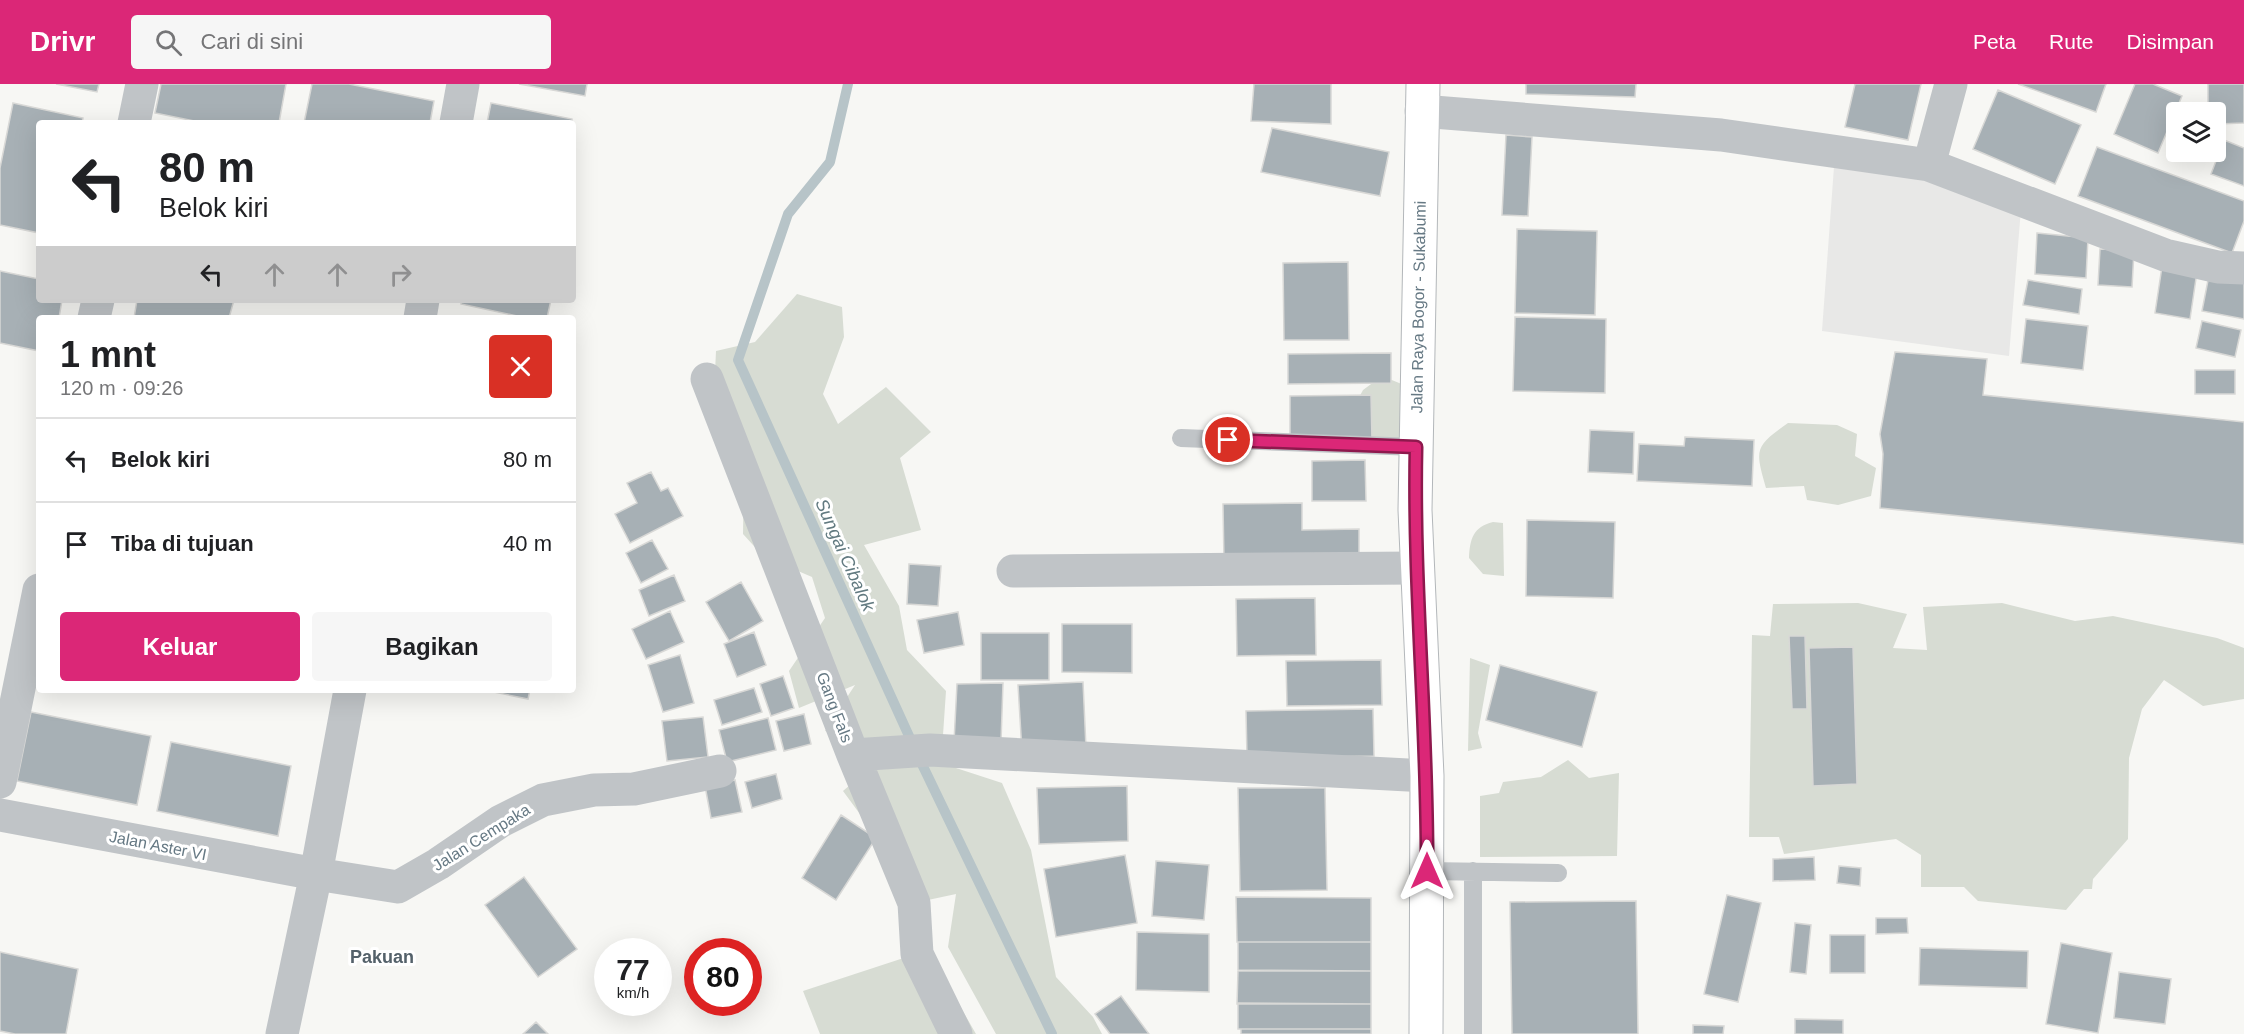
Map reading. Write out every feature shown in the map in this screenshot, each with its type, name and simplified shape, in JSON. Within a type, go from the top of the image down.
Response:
[{"type":"highway","name":"Jalan Raya Bogor - Sukabumi","points":[[1422,98],[1416,447],[1417,568],[1427,776],[1426,1034]]},
{"type":"street","points":[[135,120],[142,84]]},
{"type":"street","points":[[457,120],[463,84]]},
{"type":"street","points":[[1929,165],[1951,84]]},
{"type":"street","points":[[1422,98],[1721,135],[1929,165],[2165,255],[2218,267],[2244,268]]},
{"type":"street","name":"Gang Fals","points":[[707,379],[864,755],[914,903],[917,954],[956,1034]]},
{"type":"street","points":[[1013,571],[1417,568]]},
{"type":"street","points":[[0,782],[36,605]]},
{"type":"street","points":[[282,1034],[316,874],[350,693]]},
{"type":"street","points":[[864,755],[930,750],[1427,776]]},
{"type":"street","name":"Jalan Cempaka","points":[[316,874],[398,887],[438,864],[501,821],[543,800],[594,790],[634,789],[720,771]]},
{"type":"street","name":"Jalan Aster VI","points":[[0,815],[316,874]]},
{"type":"lane","points":[[1181,438],[1416,447]]},
{"type":"lane","points":[[1427,871],[1557,873]]},
{"type":"lane","points":[[1473,871],[1473,1034]]},
{"type":"shaded area","points":[[1835,153],[2021,209],[2009,356],[1822,331]]},
{"type":"shaded area","points":[[797,294],[842,307],[844,337],[823,394],[838,424],[886,387],[931,432],[900,458],[921,530],[864,545],[899,606],[907,650],[946,691],[943,735],[956,768],[1002,783],[1031,850],[1056,977],[1093,1017],[1102,1034],[996,1034],[948,947],[956,894],[914,903],[879,840],[843,791],[896,745],[825,731],[855,685],[799,708],[789,671],[825,618],[812,577],[763,556],[743,534],[744,468],[713,415],[716,351],[755,342]]},
{"type":"shaded area","points":[[1382,376],[1404,385],[1404,448],[1377,451],[1354,407],[1363,390]]},
{"type":"shaded area","points":[[1788,423],[1837,425],[1857,434],[1855,456],[1876,468],[1871,496],[1838,505],[1807,500],[1804,486],[1766,488],[1760,465],[1760,450],[1769,438]]},
{"type":"shaded area","points":[[1493,522],[1503,523],[1504,576],[1483,574],[1469,558],[1474,535],[1481,527]]},
{"type":"shaded area","points":[[1858,603],[1907,614],[1893,648],[1927,650],[1923,607],[2002,603],[2075,621],[2113,616],[2217,638],[2244,648],[2244,699],[2203,706],[2164,680],[2142,709],[2129,758],[2128,839],[2093,879],[2092,889],[2084,889],[2066,910],[1978,901],[1964,887],[1921,887],[1921,855],[1896,839],[1784,854],[1779,837],[1749,837],[1752,635],[1770,636],[1773,604]]},
{"type":"shaded area","points":[[1470,658],[1490,665],[1478,733],[1482,748],[1468,751]]},
{"type":"shaded area","points":[[1568,760],[1589,778],[1619,773],[1617,856],[1480,857],[1480,796],[1499,793],[1503,782],[1541,777]]},
{"type":"shaded area","points":[[928,950],[976,1034],[820,1034],[803,991]]},
{"type":"building","points":[[56,84],[99,84],[97,92]]},
{"type":"building","points":[[161,84],[286,84],[280,120],[189,120],[155,113]]},
{"type":"building","points":[[312,84],[349,84],[434,101],[431,120],[305,120]]},
{"type":"building","points":[[519,84],[587,84],[585,96]]},
{"type":"building","points":[[1254,84],[1331,84],[1331,124],[1251,121]]},
{"type":"building","points":[[1526,84],[1636,84],[1635,97],[1526,94]]},
{"type":"building","points":[[1855,84],[1921,84],[1908,140],[1845,127]]},
{"type":"building","points":[[2018,84],[2106,84],[2096,112]]},
{"type":"building","points":[[2135,84],[2153,84],[2182,96],[2179,102],[2166,102],[2166,134],[2158,153],[2114,134]]},
{"type":"building","points":[[2208,84],[2244,84],[2244,123],[2226,124],[2226,102],[2208,102]]},
{"type":"building","points":[[1998,90],[2081,125],[2055,184],[1973,149]]},
{"type":"building","points":[[13,103],[83,118],[83,120],[36,120],[36,232],[0,225],[0,168]]},
{"type":"building","points":[[491,103],[572,119],[572,120],[488,120]]},
{"type":"building","points":[[1272,128],[1389,152],[1380,196],[1261,172]]},
{"type":"building","points":[[1506,135],[1532,137],[1528,216],[1502,215]]},
{"type":"building","points":[[2226,141],[2244,148],[2244,186],[2211,174],[2216,162],[2226,162]]},
{"type":"building","points":[[2097,147],[2244,201],[2244,221],[2232,253],[2078,196]]},
{"type":"building","points":[[1517,229],[1597,231],[1595,315],[1515,313]]},
{"type":"building","points":[[2037,233],[2088,238],[2086,278],[2035,274]]},
{"type":"building","points":[[2100,249],[2134,251],[2132,287],[2098,285]]},
{"type":"building","points":[[2163,260],[2198,265],[2190,319],[2155,313]]},
{"type":"building","points":[[1348,262],[1349,340],[1284,340],[1283,263]]},
{"type":"building","points":[[2210,270],[2244,276],[2244,319],[2202,311]]},
{"type":"building","points":[[0,271],[36,278],[36,303],[62,303],[60,315],[36,315],[36,350],[0,343]]},
{"type":"building","points":[[2028,280],[2082,289],[2079,314],[2023,305]]},
{"type":"building","points":[[136,303],[233,303],[230,315],[134,315]]},
{"type":"building","points":[[550,303],[548,315],[512,315],[461,304]]},
{"type":"building","points":[[1515,317],[1606,319],[1605,393],[1513,391]]},
{"type":"building","points":[[2026,319],[2088,326],[2083,370],[2021,363]]},
{"type":"building","points":[[2202,321],[2241,330],[2235,357],[2196,348]]},
{"type":"building","points":[[1895,352],[1987,359],[1983,395],[2244,422],[2244,544],[1880,508],[1883,454],[1880,434]]},
{"type":"building","points":[[1391,353],[1391,383],[1288,384],[1288,354]]},
{"type":"building","points":[[2195,370],[2235,370],[2235,394],[2195,394]]},
{"type":"building","points":[[1371,395],[1372,440],[1290,441],[1290,396]]},
{"type":"building","points":[[1590,430],[1634,432],[1633,474],[1588,472]]},
{"type":"building","points":[[1685,437],[1754,440],[1752,486],[1637,481],[1639,444],[1684,446]]},
{"type":"building","points":[[1365,460],[1366,501],[1312,501],[1312,461]]},
{"type":"building","points":[[651,472],[661,491],[668,488],[683,516],[630,543],[615,514],[637,503],[627,483]]},
{"type":"building","points":[[1302,503],[1302,530],[1359,529],[1359,562],[1224,563],[1223,504]]},
{"type":"building","points":[[1527,520],[1615,522],[1613,598],[1526,596]]},
{"type":"building","points":[[652,540],[668,569],[641,583],[626,553]]},
{"type":"building","points":[[909,564],[941,566],[938,606],[907,604]]},
{"type":"building","points":[[674,575],[685,601],[649,616],[639,590]]},
{"type":"building","points":[[741,582],[763,621],[729,641],[706,602]]},
{"type":"building","points":[[1315,598],[1316,655],[1237,656],[1236,599]]},
{"type":"building","points":[[670,611],[684,642],[646,659],[632,629]]},
{"type":"building","points":[[958,612],[964,645],[924,653],[917,620]]},
{"type":"building","points":[[1062,624],[1132,624],[1132,673],[1062,672]]},
{"type":"building","points":[[754,632],[766,665],[737,677],[724,644]]},
{"type":"building","points":[[981,633],[1049,633],[1049,680],[981,680]]},
{"type":"building","points":[[1789,636],[1805,636],[1807,709],[1792,709]]},
{"type":"building","points":[[1853,647],[1857,784],[1813,786],[1809,648]]},
{"type":"building","points":[[680,655],[694,703],[663,712],[648,665]]},
{"type":"building","points":[[1381,660],[1382,705],[1287,706],[1286,661]]},
{"type":"building","points":[[1500,665],[1597,692],[1582,747],[1486,720]]},
{"type":"building","points":[[783,676],[794,708],[771,716],[760,684]]},
{"type":"building","points":[[1083,682],[1086,748],[1022,752],[1018,685]]},
{"type":"building","points":[[1003,683],[1001,742],[954,742],[957,684]]},
{"type":"building","points":[[754,688],[762,712],[722,725],[714,700]]},
{"type":"building","points":[[499,693],[529,693],[528,699]]},
{"type":"building","points":[[1373,709],[1374,756],[1247,758],[1246,711]]},
{"type":"building","points":[[31,712],[151,736],[137,805],[17,781]]},
{"type":"building","points":[[804,714],[811,744],[784,751],[776,721]]},
{"type":"building","points":[[703,717],[708,757],[667,761],[662,721]]},
{"type":"building","points":[[768,718],[776,750],[727,762],[719,730]]},
{"type":"building","points":[[171,742],[291,766],[278,836],[157,811]]},
{"type":"building","points":[[776,774],[782,799],[752,808],[745,782]]},
{"type":"building","points":[[735,780],[742,812],[711,818],[705,786]]},
{"type":"building","points":[[1127,786],[1128,841],[1039,844],[1037,788]]},
{"type":"building","points":[[1238,788],[1325,788],[1327,890],[1240,891]]},
{"type":"building","points":[[841,815],[876,838],[836,900],[802,878]]},
{"type":"building","points":[[1125,855],[1137,923],[1056,937],[1044,869]]},
{"type":"building","points":[[1814,857],[1815,880],[1773,881],[1773,859]]},
{"type":"building","points":[[1156,861],[1209,865],[1204,920],[1152,916]]},
{"type":"building","points":[[1839,866],[1861,868],[1860,886],[1837,883]]},
{"type":"building","points":[[524,877],[577,949],[538,977],[485,905]]},
{"type":"building","points":[[1727,895],[1761,903],[1738,1002],[1704,994]]},
{"type":"building","points":[[1236,897],[1371,898],[1371,942],[1237,942]]},
{"type":"building","points":[[1636,901],[1638,1034],[1512,1034],[1510,902]]},
{"type":"building","points":[[1876,918],[1907,918],[1908,933],[1876,934]]},
{"type":"building","points":[[1795,923],[1811,925],[1806,974],[1790,972]]},
{"type":"building","points":[[1137,932],[1209,934],[1209,992],[1136,990]]},
{"type":"building","points":[[1830,935],[1865,935],[1865,973],[1830,973]]},
{"type":"building","points":[[1238,942],[1371,942],[1371,971],[1238,970]]},
{"type":"building","points":[[2061,943],[2112,953],[2098,1033],[2046,1024]]},
{"type":"building","points":[[1920,948],[2028,951],[2027,988],[1919,985]]},
{"type":"building","points":[[0,952],[78,969],[66,1034],[15,1034],[0,1031]]},
{"type":"building","points":[[1238,971],[1371,971],[1371,1004],[1237,1004]]},
{"type":"building","points":[[2119,972],[2171,979],[2165,1024],[2114,1018]]},
{"type":"building","points":[[1121,996],[1149,1034],[1110,1034],[1095,1014]]},
{"type":"building","points":[[1238,1003],[1371,1004],[1371,1029],[1238,1029]]},
{"type":"building","points":[[1795,1019],[1843,1020],[1843,1034],[1795,1034]]},
{"type":"building","points":[[536,1022],[548,1034],[523,1034]]},
{"type":"building","points":[[1693,1025],[1724,1026],[1723,1034],[1693,1034]]},
{"type":"building","points":[[1241,1029],[1371,1029],[1371,1034],[1241,1034]]},
{"type":"waterway","name":"Sungai Cibalok","points":[[848,84],[830,162],[788,214],[738,360],[919,758],[1052,1034]]},
{"type":"district","name":"Pakuan","points":[[382,957]]},
{"type":"route","points":[[1228,440],[1416,447],[1415,510],[1427,776],[1427,871]]}]
